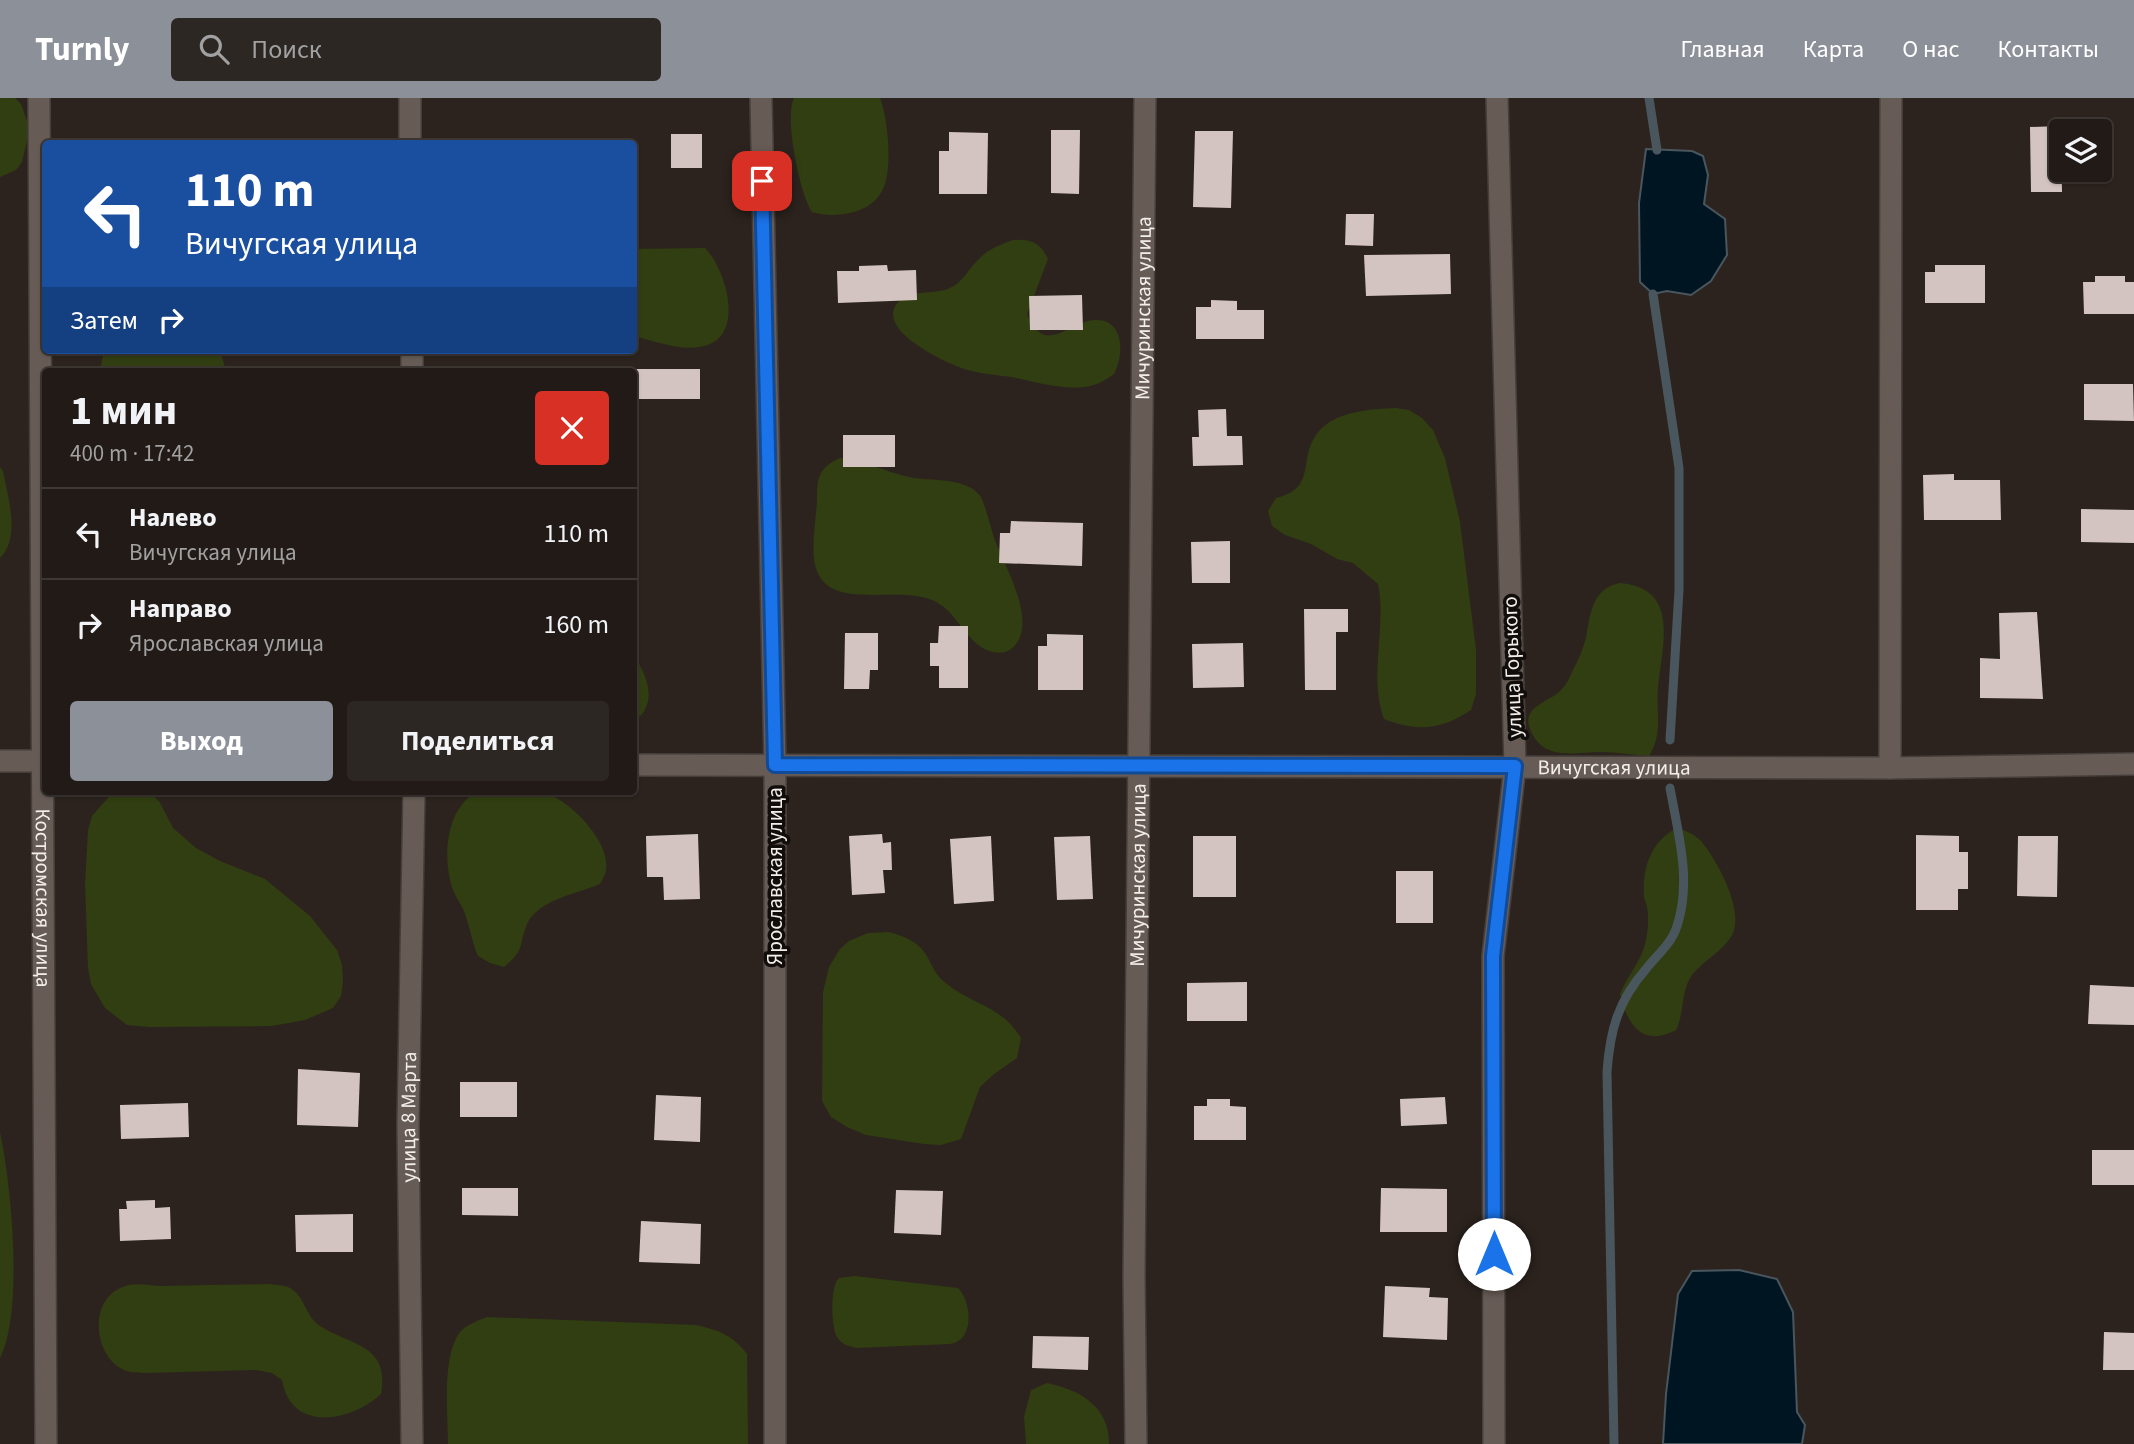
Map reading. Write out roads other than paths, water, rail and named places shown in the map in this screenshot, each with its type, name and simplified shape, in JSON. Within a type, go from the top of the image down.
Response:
[{"type":"street","name":"Костромская улица","points":[[39,98],[42,496]]},
{"type":"street","points":[[410,98],[410,140]]},
{"type":"street","name":"Ярославская улица","points":[[761,98],[775,765],[775,1444]]},
{"type":"street","name":"Мичуринская улица","points":[[1136,1444],[1134,1262],[1145,98]]},
{"type":"street","name":"улица Горького","points":[[1494,1444],[1493,956],[1515,766],[1497,98]]},
{"type":"street","points":[[1890,768],[1891,98]]},
{"type":"street","points":[[0,761],[42,761]]},
{"type":"street","name":"Вичугская улица","points":[[637,765],[1138,764],[1890,768],[2134,764]]},
{"type":"street","name":"Костромская улица","points":[[44,795],[47,1444]]},
{"type":"street","name":"улица 8 Марта","points":[[412,1444],[408,1125],[414,795]]},
{"type":"water","points":[[1646,149],[1692,151],[1703,156],[1708,175],[1704,204],[1725,219],[1727,255],[1711,281],[1691,295],[1667,291],[1653,294],[1640,282],[1639,203]]},
{"type":"water","points":[[1739,1270],[1777,1279],[1793,1312],[1797,1412],[1805,1425],[1802,1444],[1663,1444],[1678,1294],[1692,1271]]},
{"type":"waterway","points":[[1649,98],[1657,150]]},
{"type":"waterway","points":[[1653,294],[1679,468],[1679,590],[1670,740]]},
{"type":"waterway","points":[[1614,1444],[1607,1072],[1613,1029],[1622,1005],[1636,981],[1672,938],[1681,909],[1682,857],[1670,788]]}]
